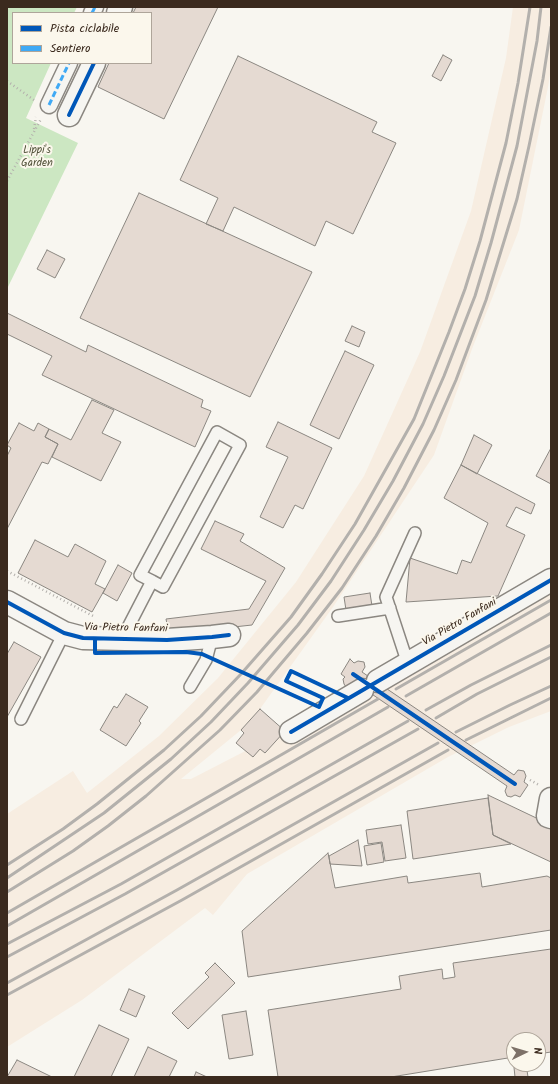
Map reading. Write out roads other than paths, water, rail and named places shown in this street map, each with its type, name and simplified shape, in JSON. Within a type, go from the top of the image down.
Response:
[{"type":"street","points":[[42,107],[67,64]]},
{"type":"street","points":[[69,115],[94,64]]},
{"type":"street","name":"Via Pietro Fanfani","points":[[291,732],[360,686],[408,664],[551,580]]},
{"type":"street","name":"Via Pietro Fanfani","points":[[7,602],[64,633],[83,638],[167,640],[221,636]]},
{"type":"street","points":[[551,799],[548,816],[551,817]]},
{"type":"lane","points":[[217,432],[240,445],[163,587],[152,581],[140,575],[217,432]]},
{"type":"lane","points":[[408,664],[386,597],[415,533]]},
{"type":"lane","points":[[122,639],[152,581]]},
{"type":"lane","points":[[338,616],[390,608]]},
{"type":"lane","points":[[22,718],[64,633]]},
{"type":"lane","points":[[190,687],[221,636]]},
{"type":"railway","points":[[7,865],[63,829],[97,804],[164,750],[201,716],[241,674],[291,617],[355,524],[414,419],[465,289],[480,241],[506,143],[518,83],[530,7]]},
{"type":"railway","points":[[7,878],[104,813],[171,759],[211,722],[248,683],[298,625],[331,581],[364,530],[393,481],[423,424],[444,376],[475,296],[517,146],[537,41],[541,7]]},
{"type":"railway","points":[[7,892],[73,851],[108,826],[146,796],[220,730],[257,692],[307,633],[342,588],[376,536],[404,488],[434,430],[456,380],[486,300],[517,199],[543,79],[551,27]]},
{"type":"railway","points":[[396,689],[551,600]]},
{"type":"railway","points":[[406,696],[551,613]]},
{"type":"railway","points":[[426,710],[471,685],[551,645]]},
{"type":"railway","points":[[436,718],[477,694],[551,657]]},
{"type":"railway","points":[[456,732],[551,686]]},
{"type":"railway","points":[[466,740],[551,698]]},
{"type":"railway","points":[[7,913],[378,699]]},
{"type":"railway","points":[[7,926],[388,707]]},
{"type":"railway","points":[[7,944],[121,884],[408,721]]},
{"type":"railway","points":[[7,957],[125,894],[418,729]]},
{"type":"railway","points":[[7,983],[177,890],[438,743]]},
{"type":"railway","points":[[7,995],[182,900],[448,750]]},
{"type":"park label","name":"Lippi's Garden","points":[[37,157]]}]
